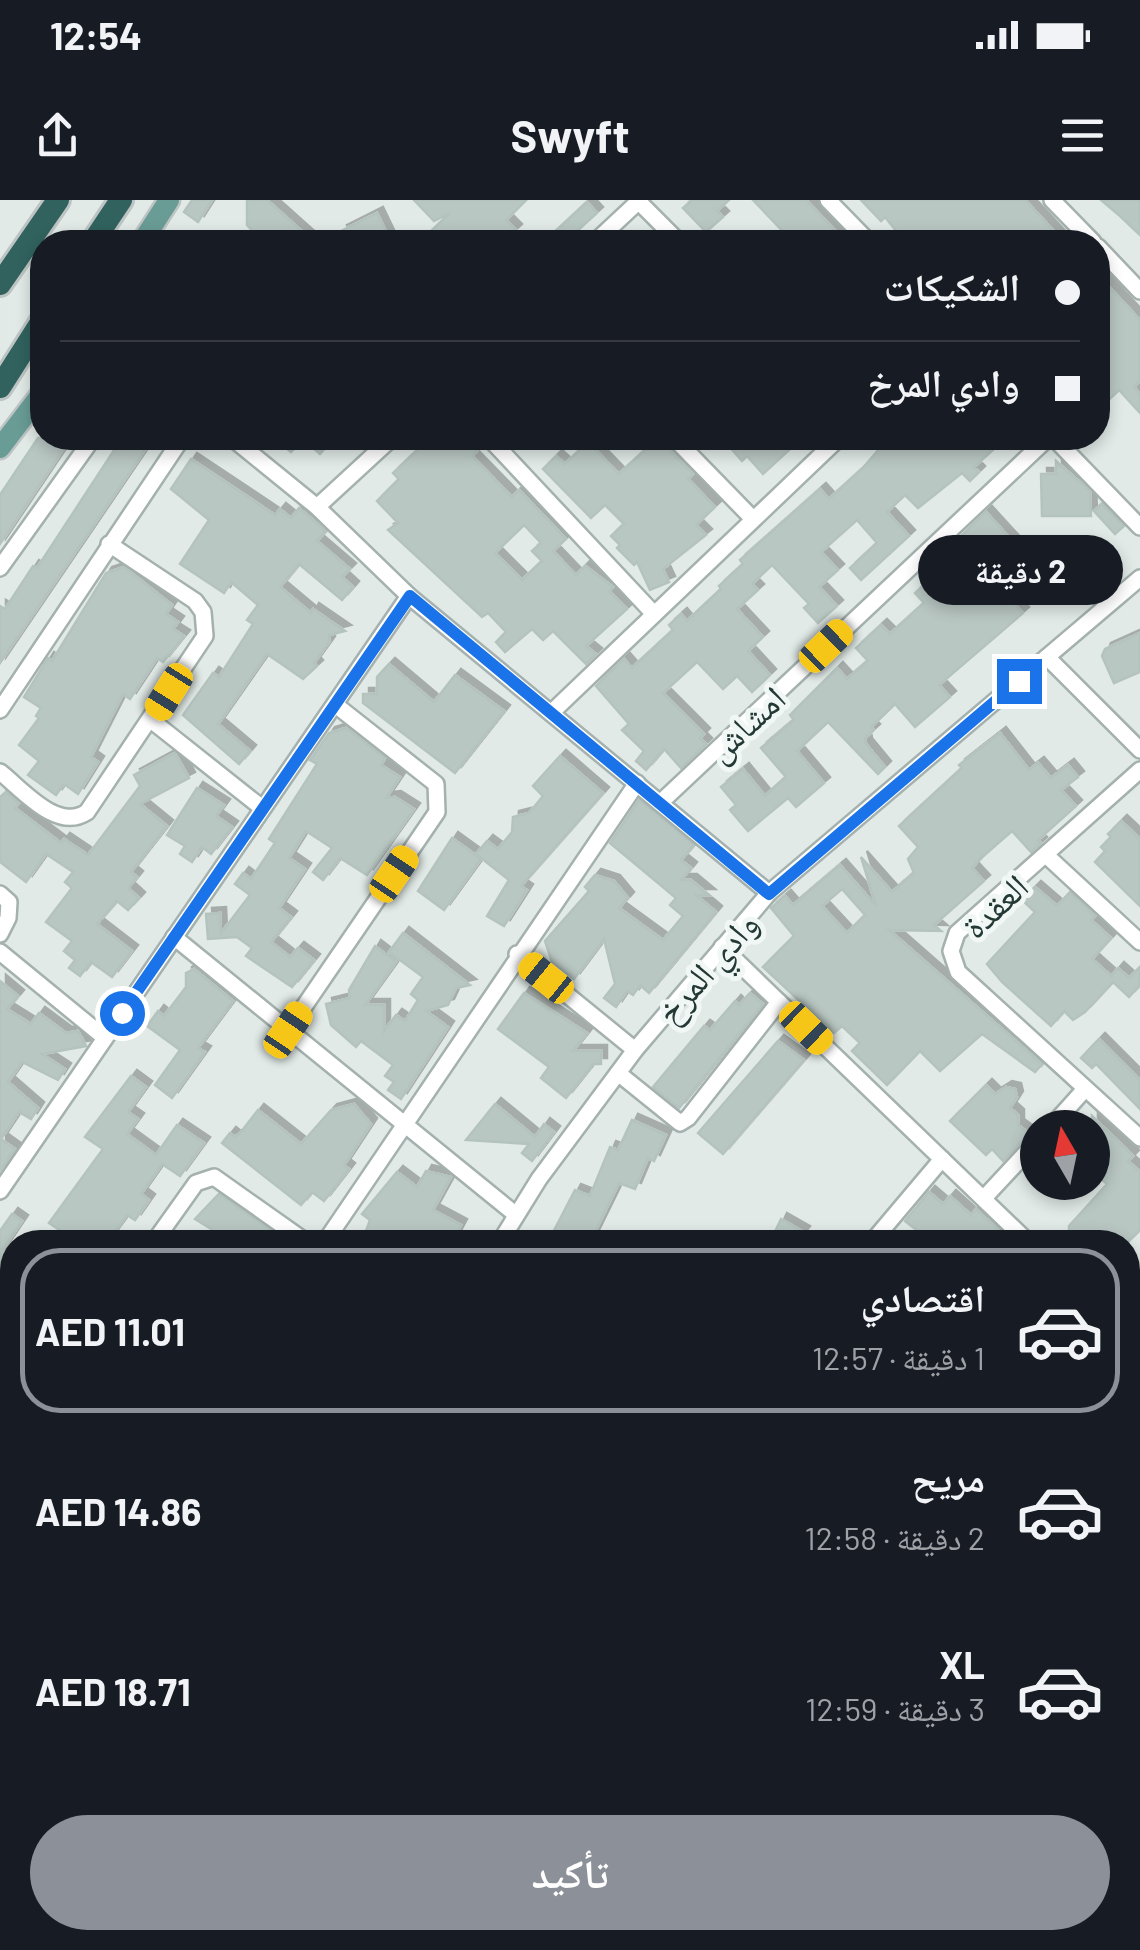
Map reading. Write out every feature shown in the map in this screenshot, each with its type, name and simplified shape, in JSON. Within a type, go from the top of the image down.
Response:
[{"type":"highway","points":[[37,230],[58,200]]},
{"type":"highway","points":[[101,230],[120,200]]},
{"type":"highway","points":[[0,284],[30,241]]},
{"type":"highway","points":[[0,387],[30,340]]},
{"type":"main road","points":[[150,230],[169,200]]},
{"type":"main road","points":[[0,448],[30,409]]},
{"type":"street","points":[[608,230],[639,200],[667,230]]},
{"type":"street","points":[[828,200],[857,230]]},
{"type":"street","points":[[1052,200],[1081,230]]},
{"type":"street","points":[[1110,260],[1140,291]]},
{"type":"street","points":[[0,568],[84,450]]},
{"type":"street","points":[[0,710],[174,450]]},
{"type":"street","points":[[247,450],[317,508],[410,596],[769,894]]},
{"type":"street","points":[[317,508],[379,450]]},
{"type":"street","points":[[500,450],[654,614]]},
{"type":"street","points":[[686,450],[753,520]]},
{"type":"street","points":[[551,713],[826,450]]},
{"type":"street","name":"امشاش","points":[[660,803],[1038,450]]},
{"type":"street","points":[[1063,450],[1140,527]]},
{"type":"street","points":[[0,772],[58,818],[77,818],[87,812],[205,636],[203,612],[195,602],[109,544]]},
{"type":"street","name":"وادي المرخ","points":[[506,1230],[635,1050],[769,894],[1140,578]]},
{"type":"street","points":[[0,1191],[410,596]]},
{"type":"street","points":[[1047,657],[1140,750]]},
{"type":"street","points":[[288,1030],[437,812],[436,784],[337,706]]},
{"type":"street","points":[[152,720],[262,808]]},
{"type":"street","name":"العقدة","points":[[1140,770],[957,933],[951,951],[958,972],[1140,1138]]},
{"type":"street","points":[[332,1230],[636,784]]},
{"type":"street","points":[[1047,856],[1140,942]]},
{"type":"street","points":[[0,894],[9,902],[10,911],[0,934]]},
{"type":"street","points":[[174,937],[515,1214]]},
{"type":"street","points":[[722,947],[1016,1230]]},
{"type":"street","points":[[0,952],[105,1038]]},
{"type":"street","points":[[517,954],[635,1050]]},
{"type":"street","points":[[618,1073],[680,1122],[688,1118],[779,1002]]},
{"type":"street","points":[[1066,1110],[1085,1089]]},
{"type":"street","points":[[882,1230],[942,1159]]},
{"type":"street","points":[[984,1198],[1020,1159]]},
{"type":"street","points":[[163,1230],[196,1183],[214,1177],[289,1230]]},
{"type":"building","points":[[192,200],[212,200],[198,222],[184,212]]},
{"type":"building","points":[[247,200],[267,200],[301,230],[252,230],[247,225]]},
{"type":"building","points":[[414,200],[526,200],[506,220],[516,230],[432,230],[450,213],[434,221]]},
{"type":"building","points":[[692,200],[729,200],[717,211],[723,217],[708,230],[683,208]]},
{"type":"building","points":[[753,200],[806,200],[835,230],[782,230]]},
{"type":"building","points":[[861,200],[1025,200],[1053,230],[895,230],[885,217],[881,221]]},
{"type":"building","points":[[1101,200],[1140,200],[1140,235],[1120,216]]},
{"type":"building","points":[[587,202],[597,213],[578,230],[557,230]]},
{"type":"building","points":[[377,213],[385,230],[343,230]]},
{"type":"building","points":[[1110,288],[1140,320],[1140,381],[1134,387],[1140,394],[1140,413],[1119,390],[1110,399]]},
{"type":"building","points":[[30,450],[63,450],[0,544],[0,495]]},
{"type":"building","points":[[114,450],[145,450],[0,663],[0,606],[5,609],[33,566],[37,568]]},
{"type":"building","points":[[417,450],[476,450],[472,456],[512,497],[519,490],[566,539],[553,551],[576,575],[585,566],[613,587],[609,591],[627,609],[586,646],[596,654],[586,664],[553,631],[543,640],[532,629],[505,652],[496,642],[506,632],[488,613],[482,617],[388,530],[398,523],[377,501],[399,479],[393,473]],"holes":[[[524,525],[541,543],[532,551],[542,561],[522,580],[495,553]]]},
{"type":"building","points":[[580,450],[596,450],[619,474],[645,450],[670,450],[693,474],[688,479],[715,507],[696,525],[706,535],[663,569],[669,582],[650,590],[637,562],[634,565],[617,548],[620,545],[611,536],[624,524],[605,505],[591,518],[543,469],[556,456],[565,464]]},
{"type":"building","points":[[732,450],[789,450],[763,474],[747,456],[742,461]]},
{"type":"building","points":[[878,450],[993,450],[974,467],[979,472],[970,481],[962,473],[918,508],[905,495],[887,512],[909,536],[861,580],[850,568],[877,543],[857,520],[821,552],[838,570],[819,587],[837,606],[818,623],[804,608],[809,604],[772,565],[752,584],[758,590],[737,609],[763,637],[748,651],[770,675],[752,692],[737,676],[723,689],[697,662],[663,693],[704,734],[700,738],[706,744],[681,768],[664,749],[646,770],[636,761],[644,751],[622,730],[629,724],[596,686],[624,659],[632,668],[673,630],[669,625],[681,614],[687,621],[743,564],[740,560],[820,489],[829,499]]},
{"type":"building","points":[[191,459],[275,515],[280,509],[291,518],[299,508],[326,531],[317,541],[350,569],[342,577],[353,587],[342,600],[299,564],[280,587],[311,613],[313,609],[345,631],[329,635],[329,642],[314,663],[317,666],[303,679],[267,654],[218,724],[250,751],[239,764],[183,715],[213,673],[219,677],[253,624],[247,620],[258,605],[231,582],[224,593],[180,564],[209,520],[171,489]]},
{"type":"building","points":[[1056,461],[1090,491],[1091,516],[1042,516],[1041,474],[1056,474]]},
{"type":"building","points":[[1102,504],[1124,526],[1115,534],[1094,511]]},
{"type":"building","points":[[986,512],[1018,547],[987,575],[1023,613],[939,685],[950,697],[915,727],[895,704],[871,727],[874,730],[865,738],[866,744],[885,767],[878,774],[828,722],[797,751],[824,783],[796,807],[788,798],[748,831],[730,810],[736,805],[721,787],[743,769],[765,796],[786,777],[761,748],[794,720],[790,715],[837,668],[847,679],[868,661],[856,648],[881,625],[890,634],[924,603],[915,593],[927,582],[936,591],[971,559],[961,548],[968,542],[962,535]]},
{"type":"building","points":[[1078,563],[1087,573],[1069,590],[1059,580]]},
{"type":"building","points":[[124,567],[172,605],[166,614],[178,622],[173,629],[184,636],[163,662],[157,658],[130,699],[123,694],[91,757],[98,762],[78,794],[64,784],[56,795],[28,775],[39,761],[19,745],[39,718],[36,716],[41,708],[24,697],[48,658],[52,661],[106,573]]},
{"type":"building","points":[[1140,633],[1140,672],[1114,683],[1102,656],[1105,649]]},
{"type":"building","points":[[389,664],[434,702],[455,675],[504,711],[455,773],[363,703],[363,694],[377,694],[377,677]]},
{"type":"building","points":[[346,728],[385,758],[381,765],[400,777],[386,798],[395,797],[414,809],[367,875],[340,858],[323,880],[313,872],[332,848],[306,831],[289,858],[305,869],[279,908],[291,917],[271,942],[290,957],[298,948],[314,960],[292,987],[246,956],[252,948],[237,937],[208,939],[206,914],[220,913],[221,933],[250,895],[235,884],[243,873],[251,879],[275,843],[269,839],[317,764],[310,760],[329,733]]},
{"type":"building","points":[[1000,733],[1029,770],[1038,763],[1051,778],[1068,765],[1078,777],[1061,790],[1076,806],[1038,840],[1041,843],[1031,852],[1012,831],[980,859],[972,868],[984,881],[934,925],[941,931],[889,930],[1042,1064],[1035,1072],[982,1034],[940,1071],[920,1051],[887,1085],[852,1051],[860,1043],[842,1026],[834,1033],[763,967],[794,936],[771,908],[785,896],[793,905],[840,865],[876,906],[861,857],[892,892],[914,873],[908,859],[918,847],[899,826],[962,768],[959,765]],"holes":[[[842,889],[865,915],[847,933],[822,906]]]},
{"type":"building","points":[[175,753],[189,778],[140,804],[167,826],[131,872],[137,877],[128,888],[139,898],[128,910],[117,901],[97,924],[132,951],[112,977],[91,962],[80,976],[69,968],[75,960],[64,951],[72,941],[46,922],[72,888],[65,882],[73,872],[46,854],[26,882],[0,862],[0,797],[6,792],[19,803],[15,808],[61,843],[64,839],[88,855],[140,786],[134,775]]},
{"type":"building","points":[[560,756],[603,793],[521,886],[527,890],[504,926],[487,916],[509,880],[476,854],[487,841],[498,849],[512,832],[513,817],[529,813],[543,796],[533,786]]},
{"type":"building","points":[[197,788],[224,805],[216,816],[232,827],[211,854],[202,847],[192,862],[180,854],[185,846],[167,835]]},
{"type":"building","points":[[639,800],[694,845],[681,860],[691,868],[681,880],[691,880],[709,895],[696,895],[716,912],[649,993],[640,985],[633,995],[627,991],[616,1007],[604,998],[615,984],[604,939],[574,979],[552,962],[545,941],[589,891],[585,887],[595,875],[614,881],[628,898],[619,908],[663,940],[683,916],[670,905],[676,898],[610,843]]},
{"type":"building","points":[[1121,821],[1140,839],[1140,906],[1095,862],[1105,851],[1101,847],[1111,837],[1108,834]]},
{"type":"building","points":[[452,838],[481,859],[444,910],[418,891]]},
{"type":"building","points":[[1035,887],[1057,906],[1070,892],[1095,916],[1091,920],[1111,938],[1092,959],[1111,976],[1118,968],[1129,978],[1140,967],[1140,985],[1129,997],[1113,982],[1085,1012],[1073,1020],[1064,1011],[1051,1026],[1002,982],[987,964],[1035,912],[1022,900]]},
{"type":"building","points":[[403,933],[470,985],[456,988],[448,1005],[426,1011],[448,1027],[401,1099],[388,1090],[394,1082],[385,1076],[393,1065],[361,1041],[356,1047],[331,1025],[326,1004],[350,998],[349,990],[375,946],[396,962],[365,1005],[384,1005],[384,1031],[396,1015],[405,1021],[418,1000],[411,994],[423,977],[389,952]]},
{"type":"building","points":[[194,969],[233,1001],[198,1048],[205,1052],[172,1098],[155,1085],[180,1050],[147,1026],[158,1011],[164,1016],[186,987],[186,973]]},
{"type":"building","points":[[0,981],[18,996],[7,1009],[31,1024],[39,1013],[66,1033],[78,1031],[86,1046],[42,1054],[65,1069],[58,1080],[22,1062],[8,1082],[38,1108],[31,1119],[19,1112],[1,1139],[15,1149],[0,1171]]},
{"type":"building","points":[[524,993],[587,1033],[573,1051],[601,1051],[601,1064],[593,1064],[566,1098],[541,1078],[549,1067],[498,1029]]},
{"type":"building","points":[[750,993],[763,1004],[679,1108],[653,1087],[704,1026],[710,1030],[735,1001],[739,1005]]},
{"type":"building","points":[[1099,1039],[1140,1080],[1140,1109],[1096,1064],[1092,1068],[1081,1058]]},
{"type":"building","points":[[778,1041],[804,1060],[723,1154],[698,1133]]},
{"type":"building","points":[[131,1076],[146,1087],[128,1112],[138,1119],[127,1134],[156,1155],[177,1125],[204,1143],[180,1176],[162,1164],[141,1194],[149,1200],[135,1220],[127,1215],[116,1230],[59,1230],[49,1223],[103,1149],[85,1137]]},
{"type":"building","points":[[986,1085],[995,1094],[1006,1087],[1015,1089],[1017,1097],[1010,1108],[1018,1115],[1020,1143],[1003,1161],[992,1149],[986,1155],[950,1121]]},
{"type":"building","points":[[354,1104],[371,1124],[344,1165],[349,1169],[324,1201],[312,1192],[301,1205],[222,1143],[230,1133],[235,1137],[241,1132],[258,1110],[301,1144],[331,1110]]},
{"type":"building","points":[[495,1104],[535,1137],[544,1124],[554,1132],[532,1161],[522,1153],[529,1144],[466,1140]]},
{"type":"building","points":[[632,1120],[666,1135],[654,1161],[648,1158],[635,1189],[619,1183],[596,1230],[554,1230],[575,1190],[590,1196],[610,1147],[618,1150]]},
{"type":"building","points":[[1110,1134],[1133,1156],[1128,1161],[1140,1172],[1140,1230],[1069,1230],[1093,1200],[1110,1200]]},
{"type":"building","points":[[426,1171],[451,1177],[433,1210],[461,1225],[458,1230],[366,1230],[370,1220],[362,1214],[397,1172],[417,1187]]},
{"type":"building","points":[[929,1192],[943,1204],[950,1196],[971,1215],[976,1209],[998,1230],[916,1230],[905,1221]]},
{"type":"building","points":[[219,1194],[270,1230],[213,1230],[195,1219]]},
{"type":"building","points":[[12,1214],[22,1221],[16,1230],[1,1230]]},
{"type":"building","points":[[781,1219],[800,1230],[776,1230]]},
{"type":"route","points":[[122,1013],[410,596],[769,894],[1019,681]]}]
